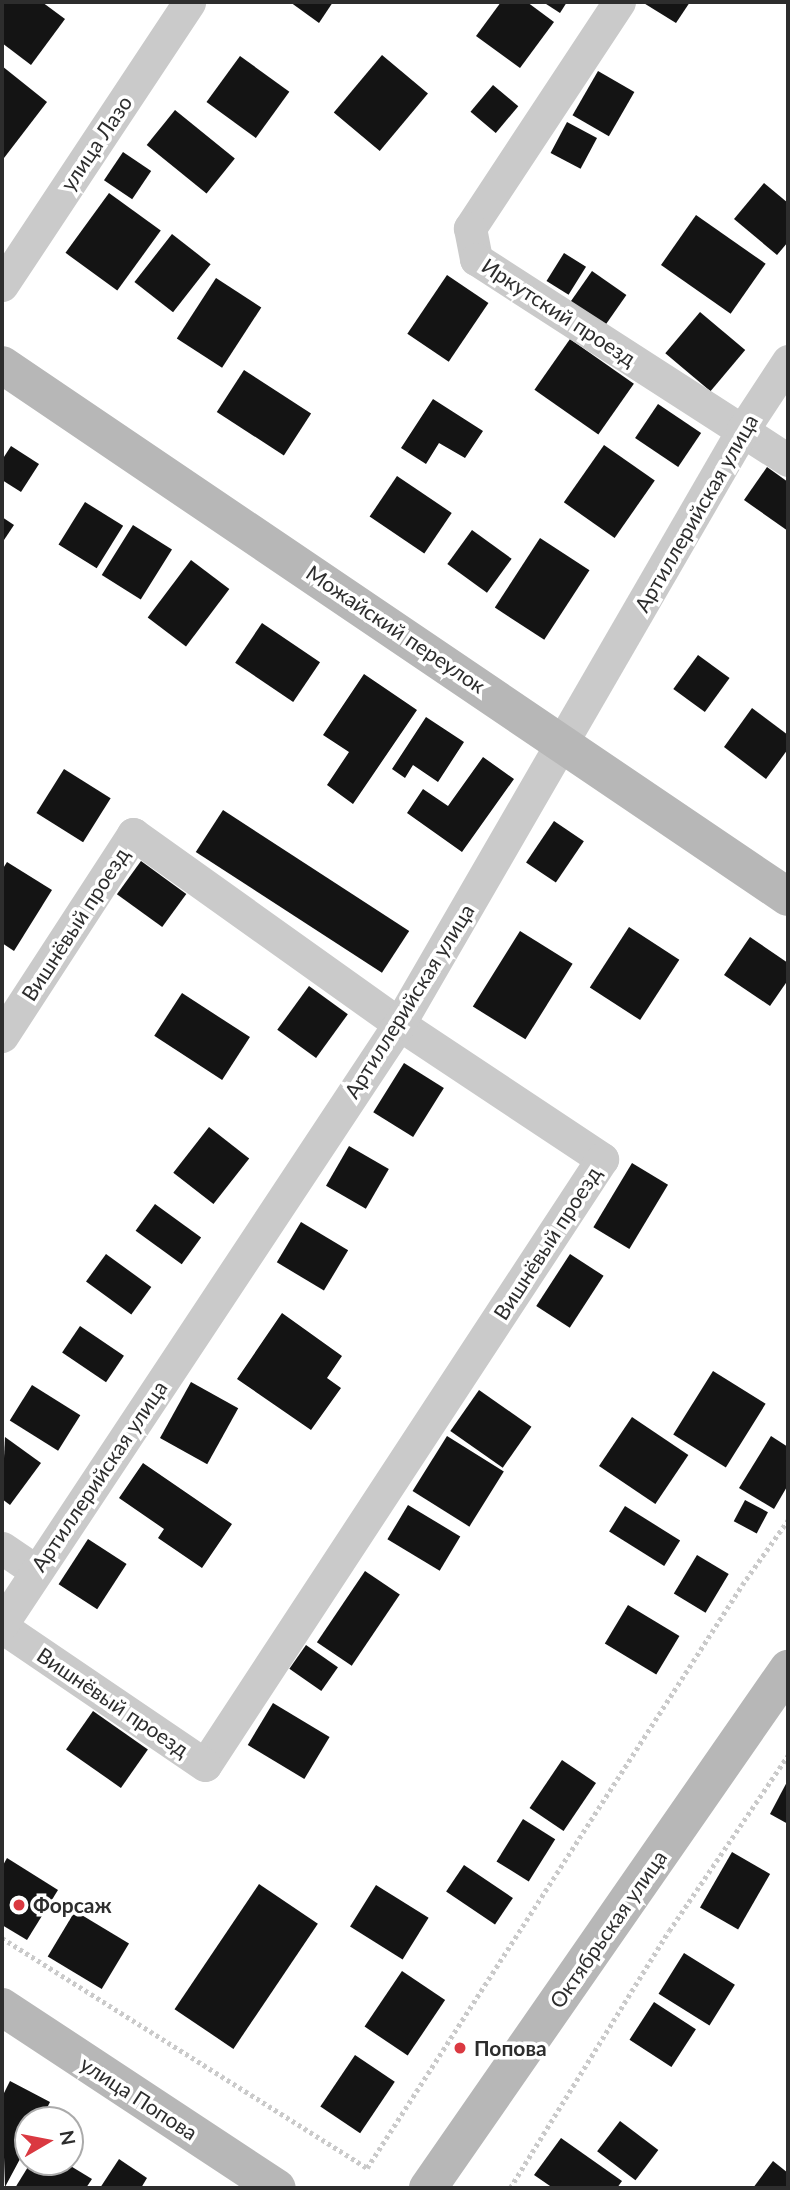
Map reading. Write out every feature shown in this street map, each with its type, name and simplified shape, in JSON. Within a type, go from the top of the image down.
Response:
[{"type":"street","name":"улица Лазо","points":[[2,285],[190,2]]},
{"type":"street","name":"Иркутский проезд","points":[[619,2],[470,228],[476,259],[788,460]]},
{"type":"street","name":"Артиллерийская улица","points":[[2,1625],[399,1024],[742,431],[788,361]]},
{"type":"street","name":"Можайский переулок","points":[[2,365],[564,741],[788,897]]},
{"type":"street","name":"Вишнёвый проезд","points":[[2,1036],[133,834],[399,1024],[602,1159],[205,1765],[2,1625]]},
{"type":"street","points":[[2,1548],[36,1571]]},
{"type":"street","name":"Октябрьская улица","points":[[428,2188],[788,1669]]},
{"type":"street","name":"улица Попова","points":[[2,2007],[277,2188]]},
{"type":"path","points":[[2,1938],[367,2168],[788,1520]]},
{"type":"path","points":[[510,2188],[670,1931],[788,1755]]},
{"type":"building","points":[[2,2],[42,2],[65,19],[31,65],[2,43]]},
{"type":"building","points":[[290,2],[333,2],[319,23]]},
{"type":"building","points":[[501,2],[527,2],[554,22],[520,68],[476,36]]},
{"type":"building","points":[[543,2],[567,2],[560,13]]},
{"type":"building","points":[[642,2],[690,2],[676,23]]},
{"type":"building","points":[[382,55],[428,94],[380,151],[334,112]]},
{"type":"building","points":[[240,56],[289,92],[256,138],[206,102]]},
{"type":"building","points":[[2,66],[47,102],[4,158],[2,157]]},
{"type":"building","points":[[598,71],[634,92],[609,136],[572,115]]},
{"type":"building","points":[[493,85],[518,106],[496,133],[471,112]]},
{"type":"building","points":[[175,110],[235,158],[207,193],[147,145]]},
{"type":"building","points":[[567,122],[597,138],[581,169],[551,153]]},
{"type":"building","points":[[123,152],[151,171],[132,199],[104,180]]},
{"type":"building","points":[[764,183],[788,203],[788,242],[777,255],[734,219]]},
{"type":"building","points":[[109,193],[161,231],[117,290],[66,253]]},
{"type":"building","points":[[696,215],[766,264],[731,314],[661,265]]},
{"type":"building","points":[[172,234],[211,264],[173,312],[134,282]]},
{"type":"building","points":[[564,253],[586,267],[569,295],[547,281]]},
{"type":"building","points":[[592,271],[626,295],[604,327],[570,303]]},
{"type":"building","points":[[447,275],[488,303],[449,362],[407,334]]},
{"type":"building","points":[[216,278],[261,307],[222,368],[177,338]]},
{"type":"building","points":[[700,312],[745,350],[710,391],[665,353]]},
{"type":"building","points":[[570,339],[634,384],[598,435],[534,390]]},
{"type":"building","points":[[244,370],[311,414],[284,456],[217,412]]},
{"type":"building","points":[[433,399],[483,431],[465,458],[439,443],[426,464],[401,448]]},
{"type":"building","points":[[658,404],[701,433],[678,467],[635,438]]},
{"type":"building","points":[[604,445],[655,481],[615,538],[564,502]]},
{"type":"building","points":[[11,446],[39,464],[21,492],[2,480],[2,460]]},
{"type":"building","points":[[767,467],[788,482],[788,531],[744,500]]},
{"type":"building","points":[[397,476],[452,513],[424,554],[370,517]]},
{"type":"building","points":[[85,502],[123,526],[97,568],[59,544]]},
{"type":"building","points":[[2,517],[14,525],[2,543]]},
{"type":"building","points":[[133,525],[172,549],[141,599],[102,575]]},
{"type":"building","points":[[472,530],[512,559],[487,593],[447,564]]},
{"type":"building","points":[[540,538],[589,570],[544,640],[495,608]]},
{"type":"building","points":[[191,560],[229,589],[186,646],[148,618]]},
{"type":"building","points":[[262,623],[320,662],[293,702],[235,663]]},
{"type":"building","points":[[698,655],[730,678],[705,712],[673,689]]},
{"type":"building","points":[[364,674],[417,710],[353,804],[327,785],[349,752],[323,735]]},
{"type":"building","points":[[752,708],[788,735],[788,749],[766,779],[724,747]]},
{"type":"building","points":[[426,717],[464,742],[438,782],[413,765],[405,778],[392,769]]},
{"type":"building","points":[[483,757],[514,779],[462,852],[407,813],[423,789],[448,806]]},
{"type":"building","points":[[64,769],[111,798],[83,842],[36,813]]},
{"type":"building","points":[[223,810],[409,931],[382,973],[196,852]]},
{"type":"building","points":[[554,821],[584,841],[556,883],[526,862]]},
{"type":"building","points":[[141,861],[186,894],[162,927],[117,894]]},
{"type":"building","points":[[7,862],[52,890],[14,951],[2,943],[2,870]]},
{"type":"building","points":[[629,927],[679,960],[640,1020],[590,987]]},
{"type":"building","points":[[520,931],[573,964],[525,1039],[473,1006]]},
{"type":"building","points":[[750,937],[788,963],[788,980],[770,1006],[724,975]]},
{"type":"building","points":[[309,986],[348,1014],[316,1058],[277,1030]]},
{"type":"building","points":[[182,993],[250,1037],[222,1080],[154,1036]]},
{"type":"building","points":[[404,1063],[444,1088],[413,1137],[373,1112]]},
{"type":"building","points":[[209,1127],[249,1158],[213,1204],[173,1173]]},
{"type":"building","points":[[349,1146],[389,1169],[366,1209],[326,1186]]},
{"type":"building","points":[[632,1163],[668,1185],[629,1249],[593,1227]]},
{"type":"building","points":[[155,1204],[201,1238],[182,1264],[136,1231]]},
{"type":"building","points":[[301,1222],[348,1250],[324,1291],[277,1262]]},
{"type":"building","points":[[106,1254],[151,1287],[131,1314],[86,1282]]},
{"type":"building","points":[[570,1254],[604,1276],[570,1328],[536,1306]]},
{"type":"building","points":[[282,1313],[342,1356],[327,1378],[341,1388],[311,1430],[237,1379]]},
{"type":"building","points":[[80,1326],[124,1356],[106,1382],[62,1353]]},
{"type":"building","points":[[713,1371],[766,1404],[726,1467],[673,1435]]},
{"type":"building","points":[[191,1382],[238,1408],[207,1464],[160,1438]]},
{"type":"building","points":[[32,1385],[80,1415],[58,1451],[10,1421]]},
{"type":"building","points":[[479,1390],[531,1427],[503,1468],[450,1431]]},
{"type":"building","points":[[632,1417],[688,1455],[655,1504],[599,1466]]},
{"type":"building","points":[[447,1436],[504,1472],[469,1527],[413,1491]]},
{"type":"building","points":[[771,1436],[788,1447],[788,1485],[774,1509],[739,1488]]},
{"type":"building","points":[[5,1437],[41,1463],[10,1505],[2,1499]]},
{"type":"building","points":[[143,1463],[232,1524],[202,1568],[158,1538],[164,1529],[119,1498]]},
{"type":"building","points":[[745,1500],[768,1512],[757,1533],[734,1521]]},
{"type":"building","points":[[408,1505],[460,1536],[440,1571],[387,1539]]},
{"type":"building","points":[[625,1506],[680,1540],[664,1566],[609,1531]]},
{"type":"building","points":[[88,1539],[127,1564],[97,1609],[59,1584]]},
{"type":"building","points":[[697,1555],[729,1574],[706,1613],[674,1594]]},
{"type":"building","points":[[365,1571],[400,1594],[352,1666],[317,1642]]},
{"type":"building","points":[[628,1605],[679,1636],[656,1674],[605,1644]]},
{"type":"building","points":[[306,1645],[338,1667],[321,1691],[289,1669]]},
{"type":"building","points":[[273,1703],[330,1737],[304,1779],[248,1745]]},
{"type":"building","points":[[93,1711],[148,1749],[121,1788],[66,1750]]},
{"type":"building","points":[[562,1760],[596,1783],[564,1831],[530,1808]]},
{"type":"building","points":[[788,1780],[788,1824],[770,1814]]},
{"type":"building","points":[[523,1819],[555,1839],[529,1882],[497,1861]]},
{"type":"building","points":[[732,1852],[770,1874],[738,1929],[700,1907]]},
{"type":"building","points":[[7,1858],[58,1890],[27,1940],[2,1925],[2,1867]]},
{"type":"building","points":[[464,1865],[513,1898],[495,1925],[446,1892]]},
{"type":"building","points":[[259,1884],[318,1924],[233,2049],[175,2009]]},
{"type":"building","points":[[376,1885],[429,1918],[403,1959],[350,1927]]},
{"type":"building","points":[[75,1911],[129,1943],[102,1989],[48,1956]]},
{"type":"building","points":[[684,1953],[735,1985],[709,2026],[659,1994]]},
{"type":"building","points":[[402,1971],[445,2000],[408,2056],[365,2027]]},
{"type":"building","points":[[654,2002],[696,2029],[671,2067],[629,2040]]},
{"type":"building","points":[[355,2055],[395,2082],[360,2133],[320,2106]]},
{"type":"building","points":[[10,2081],[50,2102],[48,2106],[14,2106],[14,2170],[5,2187],[2,2097]]},
{"type":"building","points":[[620,2121],[658,2150],[635,2180],[597,2151]]},
{"type":"building","points":[[561,2138],[622,2181],[617,2188],[553,2188],[534,2175]]},
{"type":"building","points":[[119,2159],[147,2178],[141,2188],[100,2188]]},
{"type":"building","points":[[773,2161],[788,2173],[788,2188],[753,2188]]},
{"type":"building","points":[[84,2174],[92,2179],[86,2188],[15,2188],[22,2176]]},
{"type":"place","name":"Форсаж","points":[[19,1905]]},
{"type":"place","name":"Попова","points":[[460,2048]]}]
